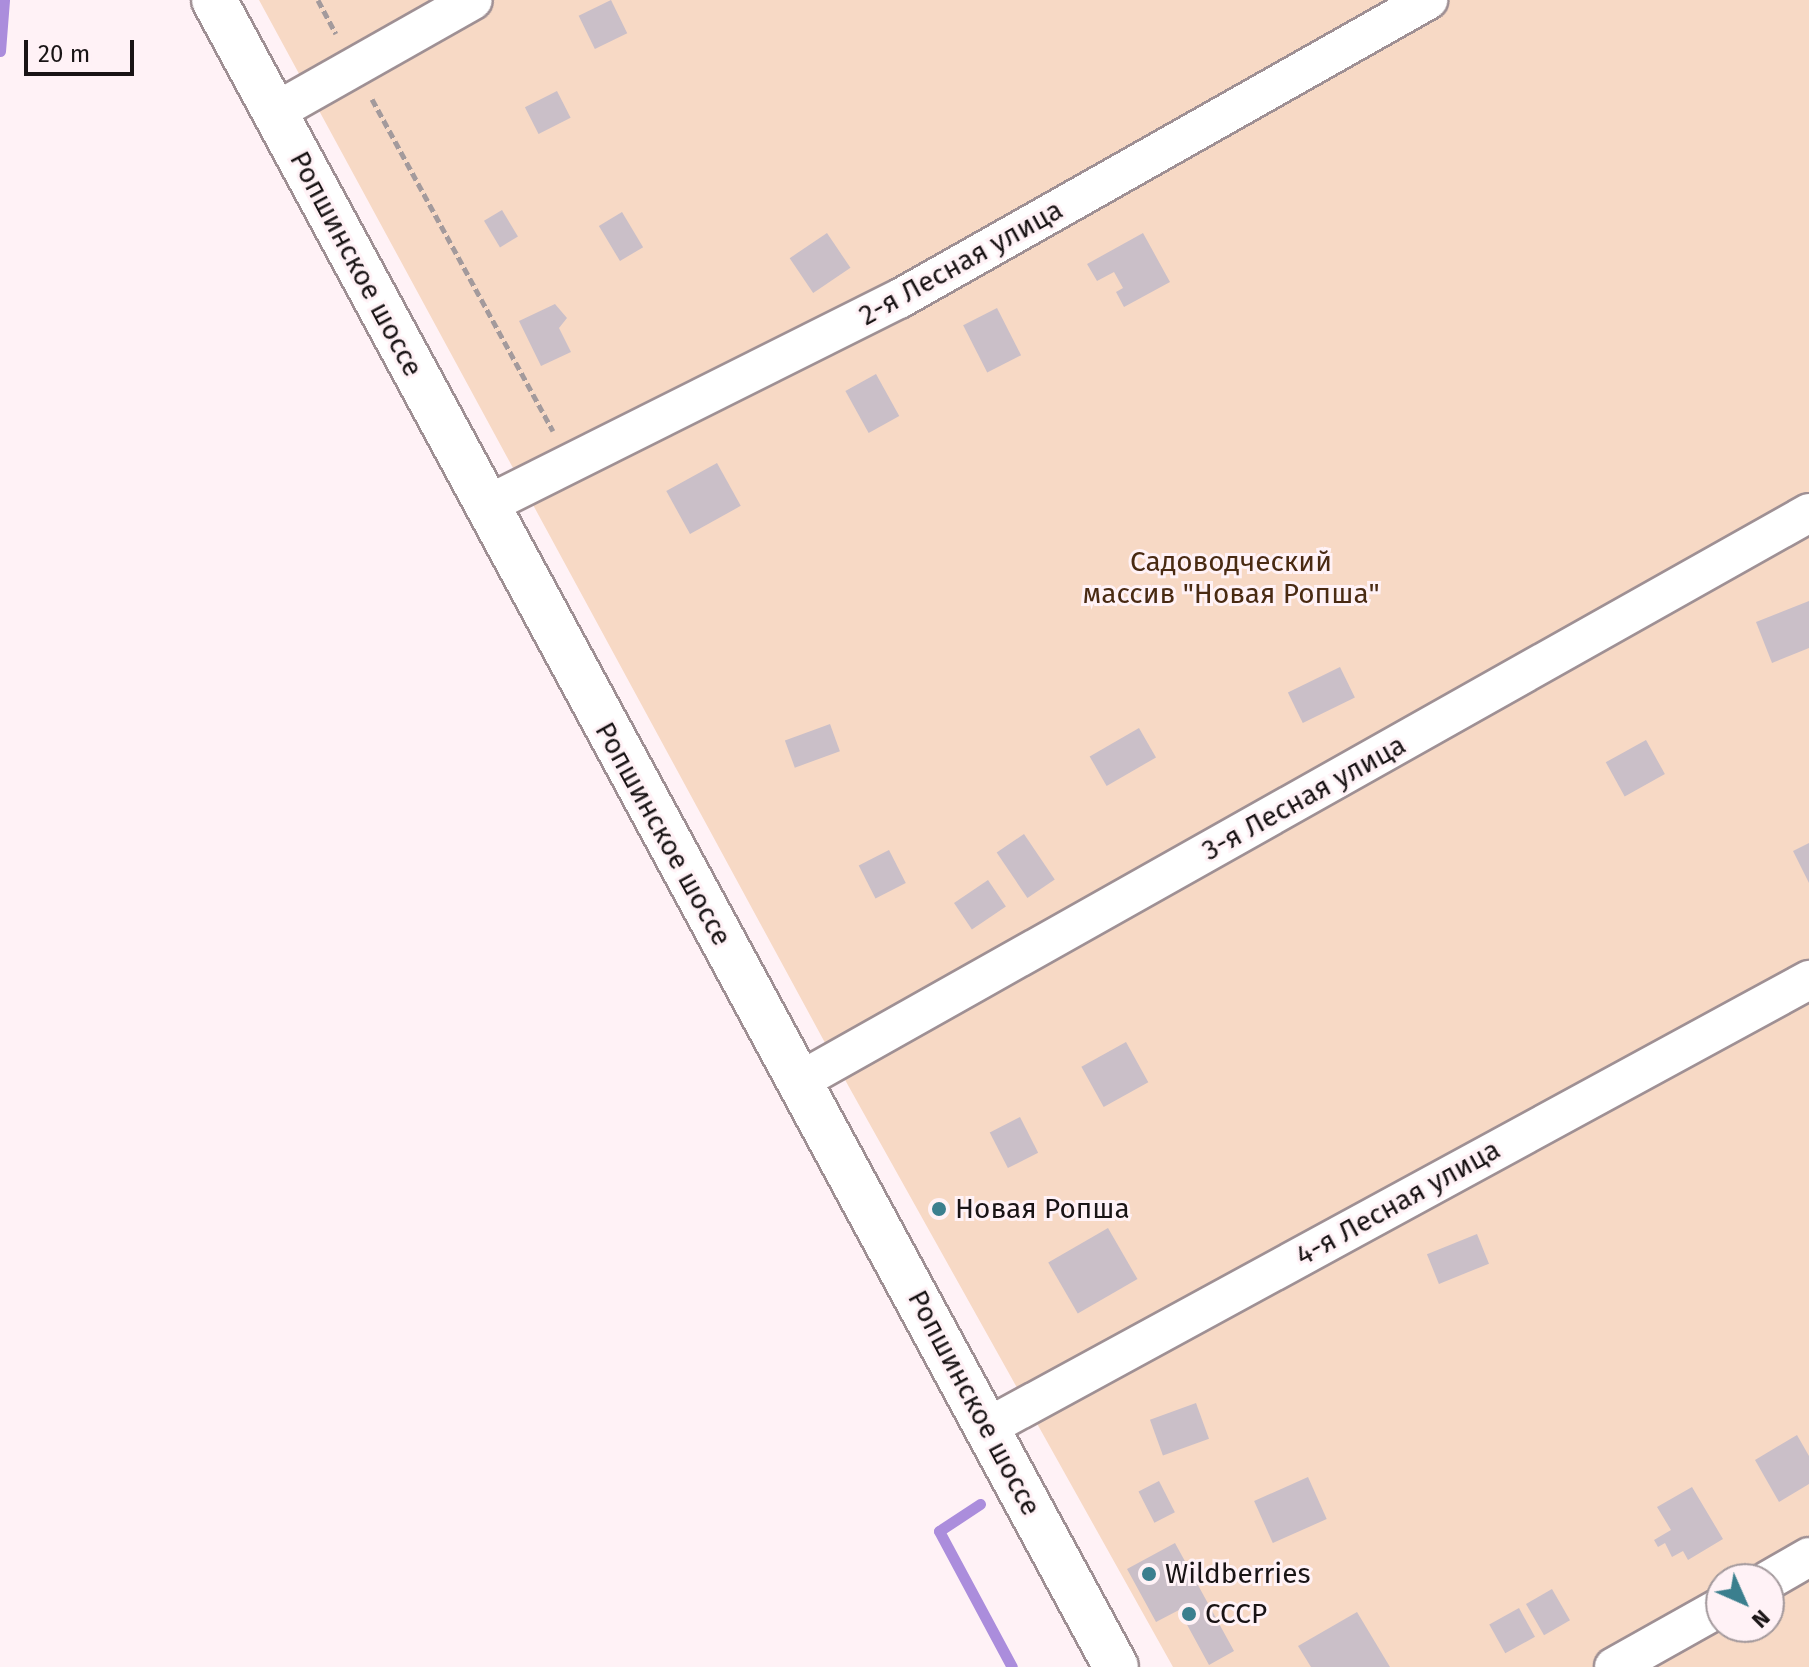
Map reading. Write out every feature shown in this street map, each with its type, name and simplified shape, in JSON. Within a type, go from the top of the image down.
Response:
[{"type":"main road","name":"Ропшинское шоссе","points":[[214,0],[485,506],[1116,1667]]},
{"type":"street","points":[[275,112],[473,0]]},
{"type":"street","name":"2-я Лесная улица","points":[[485,506],[899,299],[1428,0]]},
{"type":"street","name":"3-я Лесная улица","points":[[798,1082],[1809,513]]},
{"type":"street","name":"4-я Лесная улица","points":[[988,1427],[1809,980]]},
{"type":"street","points":[[1785,1571],[1809,1557]]},
{"type":"street","points":[[1614,1667],[1705,1616]]},
{"type":"path","points":[[318,0],[570,464]]},
{"type":"green space","name":"Садоводческий массив \"Новая Ропша\"","points":[[259,0],[1809,0],[1809,1667],[1173,1667],[849,1087]]},
{"type":"building","points":[[611,0],[627,33],[595,49],[579,16]]},
{"type":"building","points":[[557,91],[571,118],[539,134],[525,107]]},
{"type":"building","points":[[502,210],[518,237],[500,247],[484,221]]},
{"type":"building","points":[[622,212],[643,247],[620,261],[599,226]]},
{"type":"building","points":[[827,233],[850,268],[813,293],[790,258]]},
{"type":"building","points":[[1143,233],[1170,282],[1124,307],[1116,292],[1123,288],[1114,272],[1097,281],[1087,264]]},
{"type":"building","points":[[555,304],[567,318],[559,328],[571,352],[541,366],[519,321]]},
{"type":"building","points":[[997,308],[1021,355],[987,372],[963,325]]},
{"type":"building","points":[[876,374],[899,416],[869,433],[845,391]]},
{"type":"building","points":[[717,463],[741,506],[690,534],[666,491]]},
{"type":"building","points":[[1809,601],[1809,648],[1772,663],[1756,622]]},
{"type":"building","points":[[1340,667],[1355,698],[1303,723],[1288,692]]},
{"type":"building","points":[[830,724],[840,751],[795,768],[785,740]]},
{"type":"building","points":[[1139,728],[1156,757],[1107,786],[1090,757]]},
{"type":"building","points":[[1646,740],[1665,774],[1625,796],[1606,762]]},
{"type":"building","points":[[1024,834],[1055,880],[1027,898],[997,852]]},
{"type":"building","points":[[1809,843],[1809,883],[1793,851]]},
{"type":"building","points":[[889,850],[906,883],[876,898],[859,865]]},
{"type":"building","points":[[988,880],[1006,907],[972,929],[954,903]]},
{"type":"building","points":[[1126,1042],[1148,1082],[1104,1107],[1081,1067]]},
{"type":"building","points":[[1020,1117],[1038,1153],[1008,1168],[990,1132]]},
{"type":"building","points":[[1108,1228],[1138,1279],[1078,1314],[1048,1262]]},
{"type":"building","points":[[1477,1234],[1489,1264],[1439,1284],[1427,1254]]},
{"type":"building","points":[[1196,1403],[1209,1439],[1163,1455],[1150,1420]]},
{"type":"building","points":[[1797,1435],[1809,1456],[1809,1484],[1779,1502],[1755,1460]]},
{"type":"building","points":[[1308,1477],[1327,1519],[1273,1543],[1254,1501]]},
{"type":"building","points":[[1159,1481],[1175,1512],[1154,1523],[1139,1491]]},
{"type":"building","points":[[1692,1487],[1723,1539],[1688,1560],[1683,1551],[1672,1557],[1665,1543],[1658,1547],[1654,1540],[1671,1530],[1657,1507]]},
{"type":"building","points":[[1175,1543],[1234,1651],[1209,1665],[1179,1610],[1156,1622],[1127,1569]]},
{"type":"building","points":[[1552,1589],[1570,1620],[1544,1635],[1526,1604]]},
{"type":"building","points":[[1519,1608],[1535,1637],[1505,1653],[1489,1624]]},
{"type":"building","points":[[1357,1612],[1390,1667],[1311,1667],[1298,1646]]},
{"type":"waterway","points":[[0,51],[4,0]]},
{"type":"waterway","points":[[980,1504],[939,1531],[1012,1667]]},
{"type":"place","name":"Новая Ропша","points":[[939,1209]]},
{"type":"place","name":"Wildberries","points":[[1149,1574]]},
{"type":"place","name":"СССР","points":[[1189,1614]]}]
